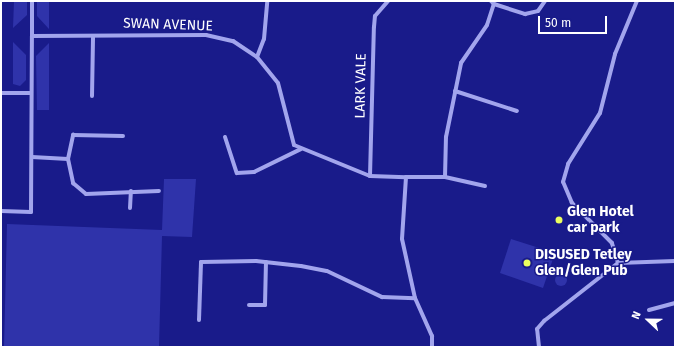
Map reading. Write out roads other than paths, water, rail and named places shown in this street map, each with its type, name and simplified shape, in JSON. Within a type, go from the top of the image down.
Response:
[{"type":"street","points":[[1,211],[31,212],[32,1]]},
{"type":"street","points":[[257,57],[264,39],[267,1]]},
{"type":"street","name":"LARK VALE","points":[[370,176],[375,16],[388,1]]},
{"type":"street","points":[[445,177],[446,137],[461,63],[487,25],[493,3],[525,14],[538,11],[545,1]]},
{"type":"street","points":[[618,262],[612,243],[572,203],[563,182],[568,164],[600,113],[615,54],[637,1]]},
{"type":"street","name":"SWAN AVENUE","points":[[32,36],[206,35],[232,41],[257,57],[278,83],[294,145],[301,149]]},
{"type":"street","points":[[92,96],[93,36]]},
{"type":"street","points":[[455,91],[516,111]]},
{"type":"street","points":[[1,93],[31,93]]},
{"type":"street","points":[[123,136],[73,135],[68,160],[73,183],[86,194],[159,191]]},
{"type":"street","points":[[225,137],[237,172],[254,172],[301,149],[370,176],[445,177],[485,186]]},
{"type":"street","points":[[32,157],[68,160]]},
{"type":"street","points":[[406,177],[402,239],[415,298],[432,336],[432,347]]},
{"type":"street","points":[[130,208],[131,192]]},
{"type":"street","points":[[539,347],[537,329],[544,321],[618,262],[675,261]]},
{"type":"street","points":[[199,320],[201,262],[266,262],[327,271],[382,297],[415,298]]},
{"type":"street","points":[[249,305],[265,305],[266,262]]},
{"type":"street","points":[[649,310],[675,303]]},
{"type":"place","name":"Glen Hotel car park","points":[[559,220]]},
{"type":"place","name":"DISUSED Tetley Glen/Glen Pub","points":[[527,263]]}]
